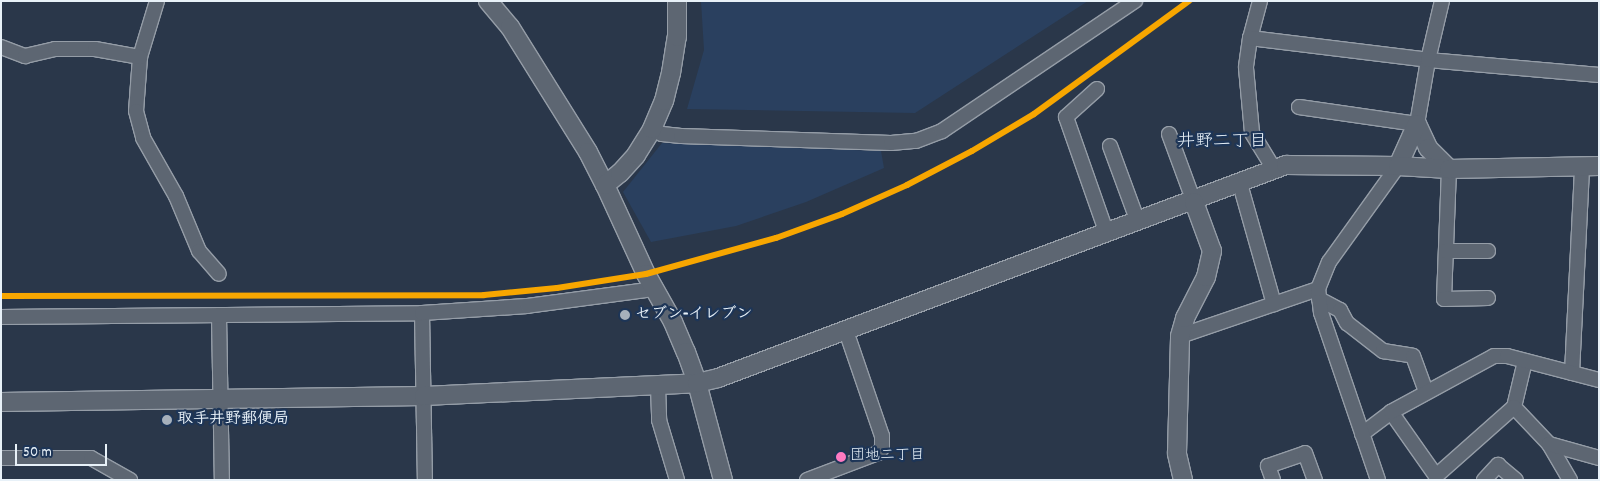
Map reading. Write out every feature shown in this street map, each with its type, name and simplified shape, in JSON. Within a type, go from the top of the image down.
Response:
[{"type":"street","points":[[158,1],[140,56],[136,111],[143,138],[176,196],[200,251],[219,274]]},
{"type":"street","points":[[488,1],[510,27],[588,152],[654,289],[673,322],[697,382],[723,480]]},
{"type":"street","points":[[605,185],[620,173],[636,155],[652,129],[671,73],[677,36],[677,1]]},
{"type":"street","points":[[652,129],[662,134],[681,136],[891,143],[916,141],[942,131],[1136,1]]},
{"type":"street","points":[[1260,1],[1250,38],[1246,68],[1252,133],[1274,169]]},
{"type":"street","points":[[1378,480],[1321,313],[1318,294],[1330,262],[1398,166],[1416,124],[1442,1]]},
{"type":"street","points":[[1250,38],[1428,60],[1599,75]]},
{"type":"street","points":[[1,47],[26,56],[55,49],[95,49],[140,56]]},
{"type":"street","points":[[1098,89],[1066,117],[1106,234]]},
{"type":"street","points":[[1298,107],[1416,124]]},
{"type":"street","points":[[1416,124],[1428,148],[1449,168],[1444,299],[1488,298]]},
{"type":"street","points":[[1169,134],[1209,239],[1211,262],[1206,277],[1185,318],[1180,336],[1177,452],[1182,480]]},
{"type":"street","points":[[1110,146],[1138,222]]},
{"type":"street","points":[[1,402],[221,397],[424,396],[658,386],[697,382],[718,378],[846,331],[1194,202],[1274,169],[1298,165],[1449,168],[1590,166],[1572,373]]},
{"type":"street","points":[[1240,184],[1274,304]]},
{"type":"street","points":[[1446,251],[1488,251]]},
{"type":"street","points":[[1,317],[422,313],[527,306],[654,289]]},
{"type":"street","points":[[1180,336],[1274,304],[1318,294],[1340,310],[1347,323],[1383,352],[1413,356],[1426,392]]},
{"type":"street","points":[[422,313],[425,480]]},
{"type":"street","points":[[220,315],[222,480]]},
{"type":"street","points":[[807,480],[878,453],[882,448],[882,436],[846,331]]},
{"type":"street","points":[[1362,434],[1391,412],[1494,356],[1507,356],[1599,380]]},
{"type":"street","points":[[1391,412],[1436,476],[1514,407],[1525,361]]},
{"type":"street","points":[[658,386],[659,420],[677,480]]},
{"type":"street","points":[[1514,407],[1549,444],[1570,480]]},
{"type":"street","points":[[1549,444],[1599,458]]},
{"type":"street","points":[[1273,480],[1268,466],[1305,453],[1315,480]]},
{"type":"street","points":[[1,458],[91,458],[130,480]]},
{"type":"street","points":[[1484,480],[1498,465],[1516,480]]},
{"type":"shaded area","points":[[701,1],[1088,1],[915,113],[687,109],[704,50]]},
{"type":"shaded area","points":[[662,143],[881,151],[884,168],[806,202],[736,226],[651,242],[623,192]]},
{"type":"transit line","points":[[1,296],[484,295],[557,288],[646,274],[776,238],[842,214],[907,185],[972,151],[1034,114],[1189,1]]},
{"type":"place","name":"セブン-イレブン","points":[[625,315]]},
{"type":"place","name":"取手井野郵便局","points":[[167,420]]},
{"type":"place","name":"団地二丁目","points":[[841,457]]},
{"type":"district","name":"井野二丁目","points":[[1222,143]]}]
